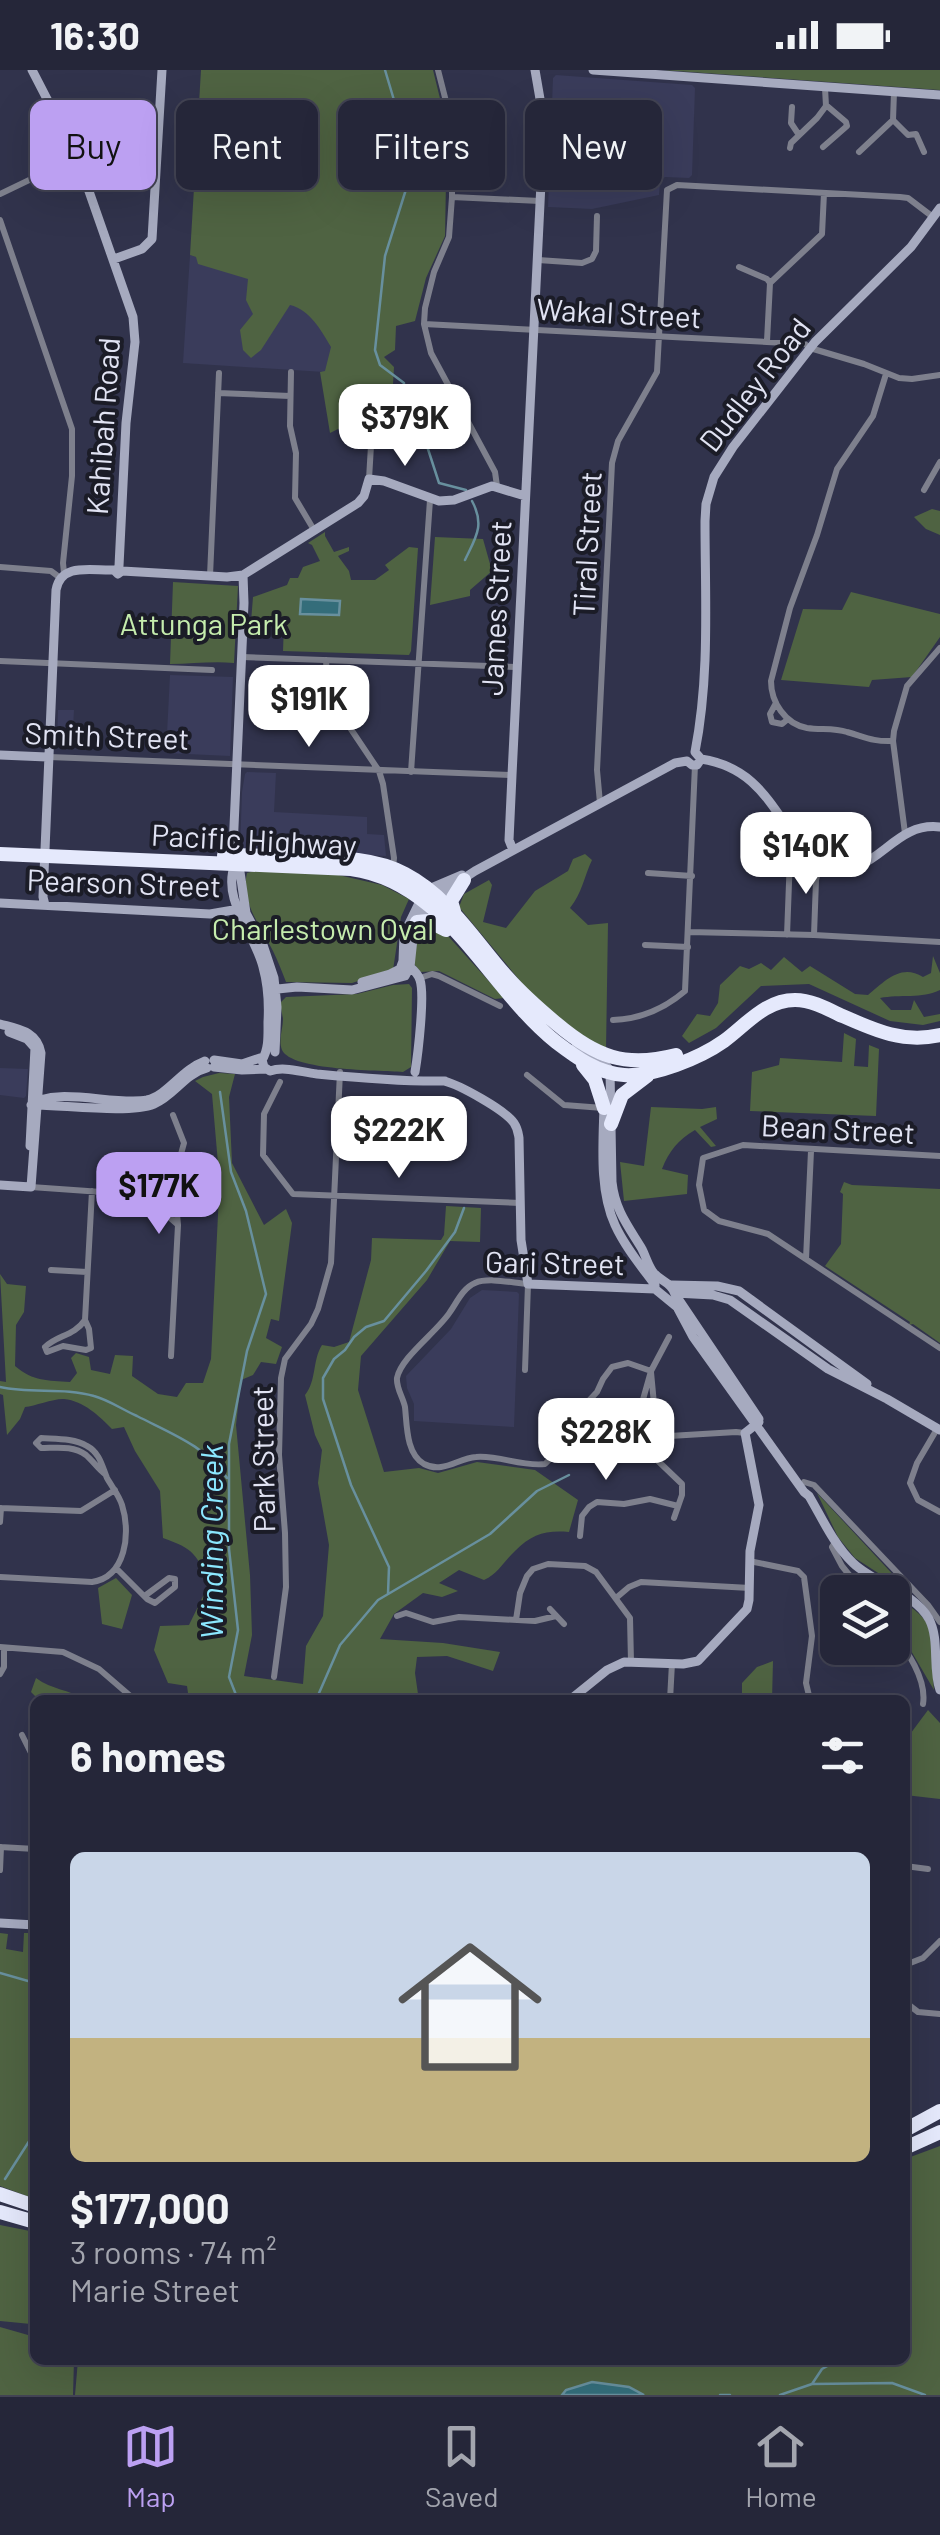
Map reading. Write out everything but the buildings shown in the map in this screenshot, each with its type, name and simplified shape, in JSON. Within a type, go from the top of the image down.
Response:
[{"type":"highway","name":"Pacific Highway","points":[[0,850],[234,859],[339,858],[393,868],[455,915],[509,980],[564,1030],[604,1056],[628,1061],[684,1053],[704,1044],[762,1000],[791,991],[820,996],[891,1028],[940,1026]]},
{"type":"highway","name":"Pacific Highway","points":[[234,859],[360,871],[429,897],[528,1017],[578,1058],[608,1071],[630,1076],[652,1073],[711,1049],[756,1014],[788,1000],[821,1006],[875,1031],[906,1039],[940,1035]]},
{"type":"highway","points":[[455,915],[451,903],[469,875]]},
{"type":"highway","points":[[417,922],[432,922],[460,938]]},
{"type":"highway","points":[[578,1058],[595,1080],[604,1108]]},
{"type":"highway","points":[[610,1124],[622,1094],[652,1073]]},
{"type":"highway","points":[[910,2129],[940,2111]]},
{"type":"highway","points":[[910,2130],[940,2120]]},
{"type":"highway","points":[[910,2147],[940,2135]]},
{"type":"highway","points":[[0,2196],[30,2205]]},
{"type":"highway","points":[[0,2215],[30,2223]]},
{"type":"street","name":"Kahibah Road","points":[[32,70],[48,100]]},
{"type":"street","points":[[114,260],[142,249],[152,239],[162,70]]},
{"type":"street","points":[[438,70],[453,132],[452,197],[449,237],[428,290],[424,324],[430,353],[495,472],[497,486]]},
{"type":"street","name":"James Street","points":[[512,850],[509,840],[544,114],[535,70]]},
{"type":"street","points":[[592,70],[940,96]]},
{"type":"street","points":[[790,148],[826,105],[825,88]]},
{"type":"street","points":[[894,92],[894,120],[908,135],[916,134],[924,152]]},
{"type":"street","points":[[823,147],[847,126],[826,105]]},
{"type":"street","points":[[792,107],[791,123],[800,135]]},
{"type":"street","points":[[859,152],[894,120]]},
{"type":"street","points":[[0,194],[30,179]]},
{"type":"street","name":"Tiral Street","points":[[600,804],[597,770],[612,463],[618,441],[657,372],[666,194],[669,187],[676,185],[824,193]]},
{"type":"street","name":"Kahibah Road","points":[[89,190],[130,306],[135,342],[126,422],[118,569]]},
{"type":"street","points":[[766,341],[770,283],[822,234],[824,193],[908,198],[937,212]]},
{"type":"street","points":[[452,197],[540,201]]},
{"type":"street","name":"Dudley Road","points":[[694,759],[702,721],[705,522],[710,488],[732,447],[810,348],[911,247],[937,212]]},
{"type":"street","points":[[537,260],[592,259],[597,216]]},
{"type":"street","points":[[0,220],[72,429],[72,476],[62,575],[56,590],[42,899],[45,905]]},
{"type":"street","points":[[739,267],[770,283]]},
{"type":"street","name":"Wakal Street","points":[[424,324],[805,344],[912,380],[940,375]]},
{"type":"street","points":[[291,372],[295,498],[314,530]]},
{"type":"street","points":[[210,576],[219,374]]},
{"type":"street","points":[[886,374],[873,416],[836,469],[818,535],[790,608],[771,690],[788,719],[808,728],[893,742]]},
{"type":"street","points":[[218,393],[290,396]]},
{"type":"street","points":[[0,568],[62,575],[80,570],[118,569],[243,575],[358,503],[370,479],[372,429]]},
{"type":"street","points":[[924,490],[940,462]]},
{"type":"street","points":[[370,479],[430,500],[454,500],[488,486],[525,496]]},
{"type":"street","points":[[410,772],[430,500]]},
{"type":"street","points":[[210,1064],[273,1070],[272,989],[263,945],[242,911],[240,872],[234,859],[243,575]]},
{"type":"street","points":[[905,833],[894,731],[907,686],[940,648]]},
{"type":"street","points":[[242,657],[517,666]]},
{"type":"street","points":[[326,660],[328,696],[379,771],[393,868]]},
{"type":"street","points":[[0,661],[212,670]]},
{"type":"street","points":[[776,703],[770,714],[772,722],[778,724],[788,719]]},
{"type":"street","name":"Smith Street","points":[[0,755],[512,775]]},
{"type":"street","points":[[613,1020],[640,1017],[685,991],[694,759]]},
{"type":"street","points":[[328,988],[366,982],[400,969],[404,934],[429,897],[676,763],[694,759],[726,765],[750,778],[820,864],[843,869],[861,865],[905,833],[923,826],[940,828]]},
{"type":"street","points":[[787,935],[790,857],[802,846]]},
{"type":"street","points":[[814,935],[820,864]]},
{"type":"street","points":[[648,873],[692,876]]},
{"type":"street","points":[[420,1007],[408,972],[417,922],[429,897]]},
{"type":"street","name":"Pearson Street","points":[[0,903],[210,914],[242,911]]},
{"type":"street","points":[[689,932],[940,942]]},
{"type":"street","points":[[645,945],[688,947]]},
{"type":"street","points":[[272,989],[356,989],[408,972],[420,978],[440,976],[500,1006]]},
{"type":"street","points":[[417,1076],[420,978]]},
{"type":"street","points":[[0,1027],[26,1038],[34,1048],[36,1103],[31,1186]]},
{"type":"street","points":[[564,1030],[569,1041],[608,1071]]},
{"type":"street","points":[[36,1103],[144,1107],[166,1098],[196,1071],[210,1064],[242,1064],[273,1058],[301,1068],[340,1074],[417,1076],[459,1086],[514,1122],[519,1138],[522,1240],[528,1284],[525,1370]]},
{"type":"street","points":[[608,1071],[628,1061]]},
{"type":"street","points":[[608,1071],[604,1108],[605,1188],[616,1228],[641,1266],[666,1289],[693,1337],[804,1482],[850,1561],[925,1608],[932,1624],[940,1690]]},
{"type":"street","points":[[608,1071],[612,1182],[617,1210],[651,1270],[689,1315],[809,1496]]},
{"type":"street","name":"Park Street","points":[[274,1677],[286,1587],[286,1533],[278,1455],[281,1378],[286,1359],[318,1309],[332,1263],[340,1074]]},
{"type":"street","points":[[527,1075],[564,1106],[604,1108]]},
{"type":"street","points":[[280,1082],[264,1114],[263,1155],[293,1194],[520,1203]]},
{"type":"street","points":[[171,1356],[178,1225],[174,1180],[184,1143],[173,1115]]},
{"type":"street","name":"Bean Street","points":[[806,1260],[768,1234],[719,1221],[704,1210],[699,1184],[703,1158],[744,1145],[940,1156]]},
{"type":"street","points":[[811,1150],[806,1260],[940,1348]]},
{"type":"street","points":[[0,1185],[144,1194],[178,1225]]},
{"type":"street","points":[[84,1320],[76,1331],[46,1344],[45,1350],[68,1346],[90,1350],[92,1342],[84,1320],[92,1191]]},
{"type":"street","points":[[634,1288],[642,1277],[641,1266]]},
{"type":"street","points":[[51,1270],[88,1272]]},
{"type":"street","name":"Gari Street","points":[[651,1371],[628,1363],[609,1369],[597,1392],[564,1427],[545,1464],[478,1457],[443,1467],[422,1462],[414,1453],[397,1382],[401,1368],[471,1285],[482,1282],[666,1289]]},
{"type":"street","points":[[666,1289],[717,1286],[739,1291],[887,1399]]},
{"type":"street","points":[[666,1289],[730,1300],[828,1369],[939,1429],[910,1483],[918,1500],[940,1512]]},
{"type":"street","points":[[689,1315],[693,1300],[706,1294]]},
{"type":"street","points":[[669,1337],[651,1371],[642,1403],[646,1424],[655,1437],[659,1464],[682,1484],[674,1518]]},
{"type":"street","points":[[744,1434],[758,1423]]},
{"type":"street","points":[[655,1437],[744,1434]]},
{"type":"street","points":[[576,1695],[615,1665],[698,1660],[747,1609],[749,1561],[759,1505],[744,1434]]},
{"type":"street","points":[[0,1576],[92,1582],[116,1568],[125,1544],[124,1511],[102,1463],[83,1444],[41,1438],[36,1442],[39,1448],[77,1450],[105,1474]]},
{"type":"street","points":[[804,1482],[814,1485],[940,1622]]},
{"type":"street","points":[[0,1522],[0,1508],[81,1512],[115,1490]]},
{"type":"street","points":[[580,1536],[582,1516],[597,1502],[624,1504],[650,1499],[678,1506]]},
{"type":"street","points":[[836,1542],[832,1547],[834,1555],[850,1575]]},
{"type":"street","points":[[749,1561],[796,1570],[804,1577],[812,1636],[806,1681],[809,1695]]},
{"type":"street","points":[[516,1620],[518,1599],[530,1571],[542,1564],[589,1568],[596,1572],[631,1622],[632,1662]]},
{"type":"street","points":[[116,1568],[150,1601],[158,1602],[175,1587],[176,1581],[169,1578],[146,1596]]},
{"type":"street","points":[[616,1598],[639,1582],[750,1588]]},
{"type":"street","points":[[550,1608],[564,1624]]},
{"type":"street","points":[[397,1616],[406,1612],[433,1622],[456,1617],[544,1620],[556,1616]]},
{"type":"street","points":[[0,1674],[4,1667],[2,1648],[63,1652],[100,1669],[129,1695]]},
{"type":"street","points":[[910,1661],[920,1678],[924,1704]]},
{"type":"street","points":[[670,1695],[672,1663]]},
{"type":"street","points":[[22,1735],[30,1752]]},
{"type":"street","points":[[0,1870],[0,1847],[30,1849]]},
{"type":"street","points":[[910,1867],[928,1869]]},
{"type":"street","points":[[0,1923],[30,1924]]},
{"type":"street","points":[[910,1963],[924,1958],[940,1941]]},
{"type":"street","points":[[910,2006],[918,2012],[940,2014]]},
{"type":"shaded area","points":[[556,75],[692,85],[692,175],[662,179],[662,100],[552,100]]},
{"type":"shaded area","points":[[549,190],[659,190],[659,195],[592,209],[548,207]]},
{"type":"shaded area","points":[[190,255],[344,303],[340,373],[183,363]]},
{"type":"shaded area","points":[[301,599],[340,601],[339,615],[300,614]]},
{"type":"shaded area","points":[[170,675],[233,677],[230,756],[166,753]]},
{"type":"shaded area","points":[[58,710],[74,710],[72,747],[57,746]]},
{"type":"shaded area","points":[[247,772],[276,773],[274,812],[367,817],[367,834],[384,835],[386,856],[240,849],[242,792]]},
{"type":"shaded area","points":[[0,1068],[28,1069],[24,1098],[0,1095]]},
{"type":"shaded area","points":[[482,1290],[519,1294],[514,1427],[414,1421],[406,1376],[451,1329],[470,1298]]},
{"type":"shaded area","points":[[592,2382],[629,2387],[644,2395],[562,2395]]},
{"type":"green space","points":[[201,70],[433,70],[440,100],[338,100],[338,190],[446,190],[445,236],[426,278],[415,321],[396,326],[395,350],[384,357],[394,367],[393,384],[378,392],[377,423],[365,425],[364,440],[359,426],[343,433],[340,428],[330,433],[320,372],[325,371],[331,347],[309,316],[290,305],[261,350],[251,358],[243,350],[240,330],[253,314],[246,300],[248,279],[198,264],[196,257],[190,255],[194,190],[318,190],[318,100],[199,100]]},
{"type":"green space","points":[[663,70],[940,70],[940,90]]},
{"type":"green space","points":[[932,509],[940,511],[940,535],[926,529],[914,517]]},
{"type":"green space","points":[[325,532],[334,552],[349,547],[349,551],[338,556],[351,580],[375,580],[389,570],[385,565],[409,547],[418,548],[409,655],[283,651],[284,624],[251,622],[253,597],[287,585],[290,578],[298,578],[303,567],[320,561],[308,543]]},
{"type":"green space","points":[[435,537],[483,539],[492,571],[470,590],[470,596],[430,605]]},
{"type":"green space","name":"Attunga Park","points":[[173,582],[238,586],[234,663],[170,664]]},
{"type":"green space","points":[[851,592],[940,614],[940,637],[912,677],[872,680],[869,687],[781,680],[803,609],[842,610]]},
{"type":"green space","points":[[585,854],[592,860],[570,908],[588,925],[608,923],[606,1050],[536,1000],[459,907],[464,894],[489,880],[492,885],[483,922],[506,928],[535,891],[568,871],[573,859]]},
{"type":"green space","name":"Charlestown Oval","points":[[247,873],[334,874],[382,885],[409,899],[401,917],[393,970],[352,983],[286,982],[246,894]]},
{"type":"green space","points":[[422,925],[439,929],[449,937],[504,998],[495,999],[439,971],[421,972],[414,964]]},
{"type":"green space","points":[[933,956],[940,973],[940,990],[880,998],[891,1010],[911,1010],[914,1000],[924,1017],[940,1014],[940,1021],[923,1025],[890,1021],[809,984],[761,986],[716,1028],[689,1043],[682,1036],[697,1014],[710,1016],[718,1003],[720,985],[740,966],[749,969],[761,963],[771,970],[784,957],[802,972],[810,966],[855,994],[868,995],[900,973],[923,977],[931,973]]},
{"type":"green space","points":[[409,984],[411,1067],[403,1072],[318,1066],[289,1057],[282,1050],[280,1003],[286,997],[357,994]]},
{"type":"green space","points":[[844,1033],[856,1039],[854,1066],[868,1067],[869,1045],[879,1049],[876,1116],[750,1111],[752,1072],[779,1065],[780,1058],[842,1062]]},
{"type":"green space","points":[[235,1074],[229,1097],[232,1163],[264,1225],[286,1209],[292,1223],[279,1321],[271,1319],[266,1338],[282,1347],[276,1364],[261,1362],[253,1375],[241,1380],[236,1425],[252,1635],[244,1676],[303,1684],[306,1646],[323,1616],[329,1545],[318,1483],[322,1450],[305,1395],[319,1351],[322,1345],[334,1347],[349,1342],[371,1260],[372,1238],[441,1240],[446,1206],[481,1208],[480,1242],[450,1241],[427,1280],[361,1356],[358,1390],[384,1472],[419,1468],[438,1473],[477,1462],[535,1470],[578,1500],[569,1532],[533,1537],[484,1580],[459,1570],[439,1583],[458,1591],[442,1597],[423,1593],[394,1614],[380,1639],[500,1652],[493,1671],[447,1656],[417,1657],[417,1695],[188,1695],[187,1686],[168,1683],[154,1650],[160,1626],[189,1625],[209,1584],[193,1554],[163,1538],[160,1491],[124,1427],[112,1429],[85,1406],[60,1399],[25,1407],[7,1435],[0,1394],[0,1381],[6,1382],[0,1274],[7,1284],[26,1286],[24,1312],[16,1325],[15,1366],[28,1375],[70,1382],[77,1373],[71,1358],[76,1353],[89,1357],[91,1370],[110,1374],[115,1355],[133,1356],[132,1376],[158,1394],[177,1397],[186,1383],[203,1383],[211,1359],[219,1194],[181,1190],[180,1181],[184,1172],[219,1175],[212,1094],[195,1081]]},
{"type":"green space","points":[[651,1107],[716,1107],[717,1119],[700,1127],[716,1146],[711,1147],[695,1130],[668,1157],[662,1169],[688,1175],[687,1194],[624,1201],[620,1162],[644,1166]]},
{"type":"green space","points":[[844,1182],[940,1189],[940,1343],[825,1266],[841,1244],[840,1192]]},
{"type":"green space","points":[[817,1493],[893,1575],[881,1575],[855,1558],[838,1537]]},
{"type":"green space","points":[[116,1578],[132,1595],[122,1629],[102,1624],[98,1588]]},
{"type":"green space","points":[[910,1606],[929,1629],[934,1690],[910,1649]]},
{"type":"green space","points":[[773,1661],[772,1695],[742,1695],[742,1683],[757,1667]]},
{"type":"green space","points":[[36,1678],[74,1695],[34,1695],[31,1692]]},
{"type":"green space","points":[[928,1710],[940,1723],[940,1799],[910,1796],[910,1734]]},
{"type":"green space","points":[[0,1933],[8,1934],[6,1949],[23,1952],[24,1933],[30,1933],[30,2197],[0,2186]]},
{"type":"green space","points":[[940,2146],[940,2395],[75,2395],[78,2365],[910,2365],[910,2157]]},
{"type":"green space","points":[[0,2225],[30,2231],[30,2324],[0,2321]]},
{"type":"green space","points":[[0,2327],[30,2336],[30,2365],[74,2365],[73,2395],[0,2395]]},
{"type":"waterway","points":[[385,70],[408,147],[408,183],[385,256],[375,350],[380,365],[404,383],[402,413],[427,446],[439,483],[466,490]]},
{"type":"waterway","points":[[465,560],[478,524],[472,501]]},
{"type":"waterway","name":"Winding Creek","points":[[220,1092],[231,1172],[246,1211],[266,1294],[247,1351],[229,1444],[229,1549],[238,1630],[229,1677],[236,1695]]},
{"type":"waterway","points":[[388,1594],[389,1567],[351,1485],[323,1399],[323,1378],[354,1337],[366,1327],[384,1321],[426,1271],[455,1232],[464,1208]]},
{"type":"waterway","points":[[0,1387],[83,1393],[100,1398],[186,1441],[209,1457],[227,1478]]},
{"type":"waterway","points":[[318,1695],[340,1645],[378,1600],[490,1534],[537,1491],[569,1475]]},
{"type":"waterway","points":[[0,1973],[30,1982]]},
{"type":"waterway","name":"Winding Creek","points":[[5,2179],[30,2140]]},
{"type":"waterway","points":[[780,2395],[812,2384],[829,2365]]},
{"type":"waterway","points":[[812,2384],[892,2383],[925,2395]]},
{"type":"waterway","points":[[720,2395],[730,2395]]}]
